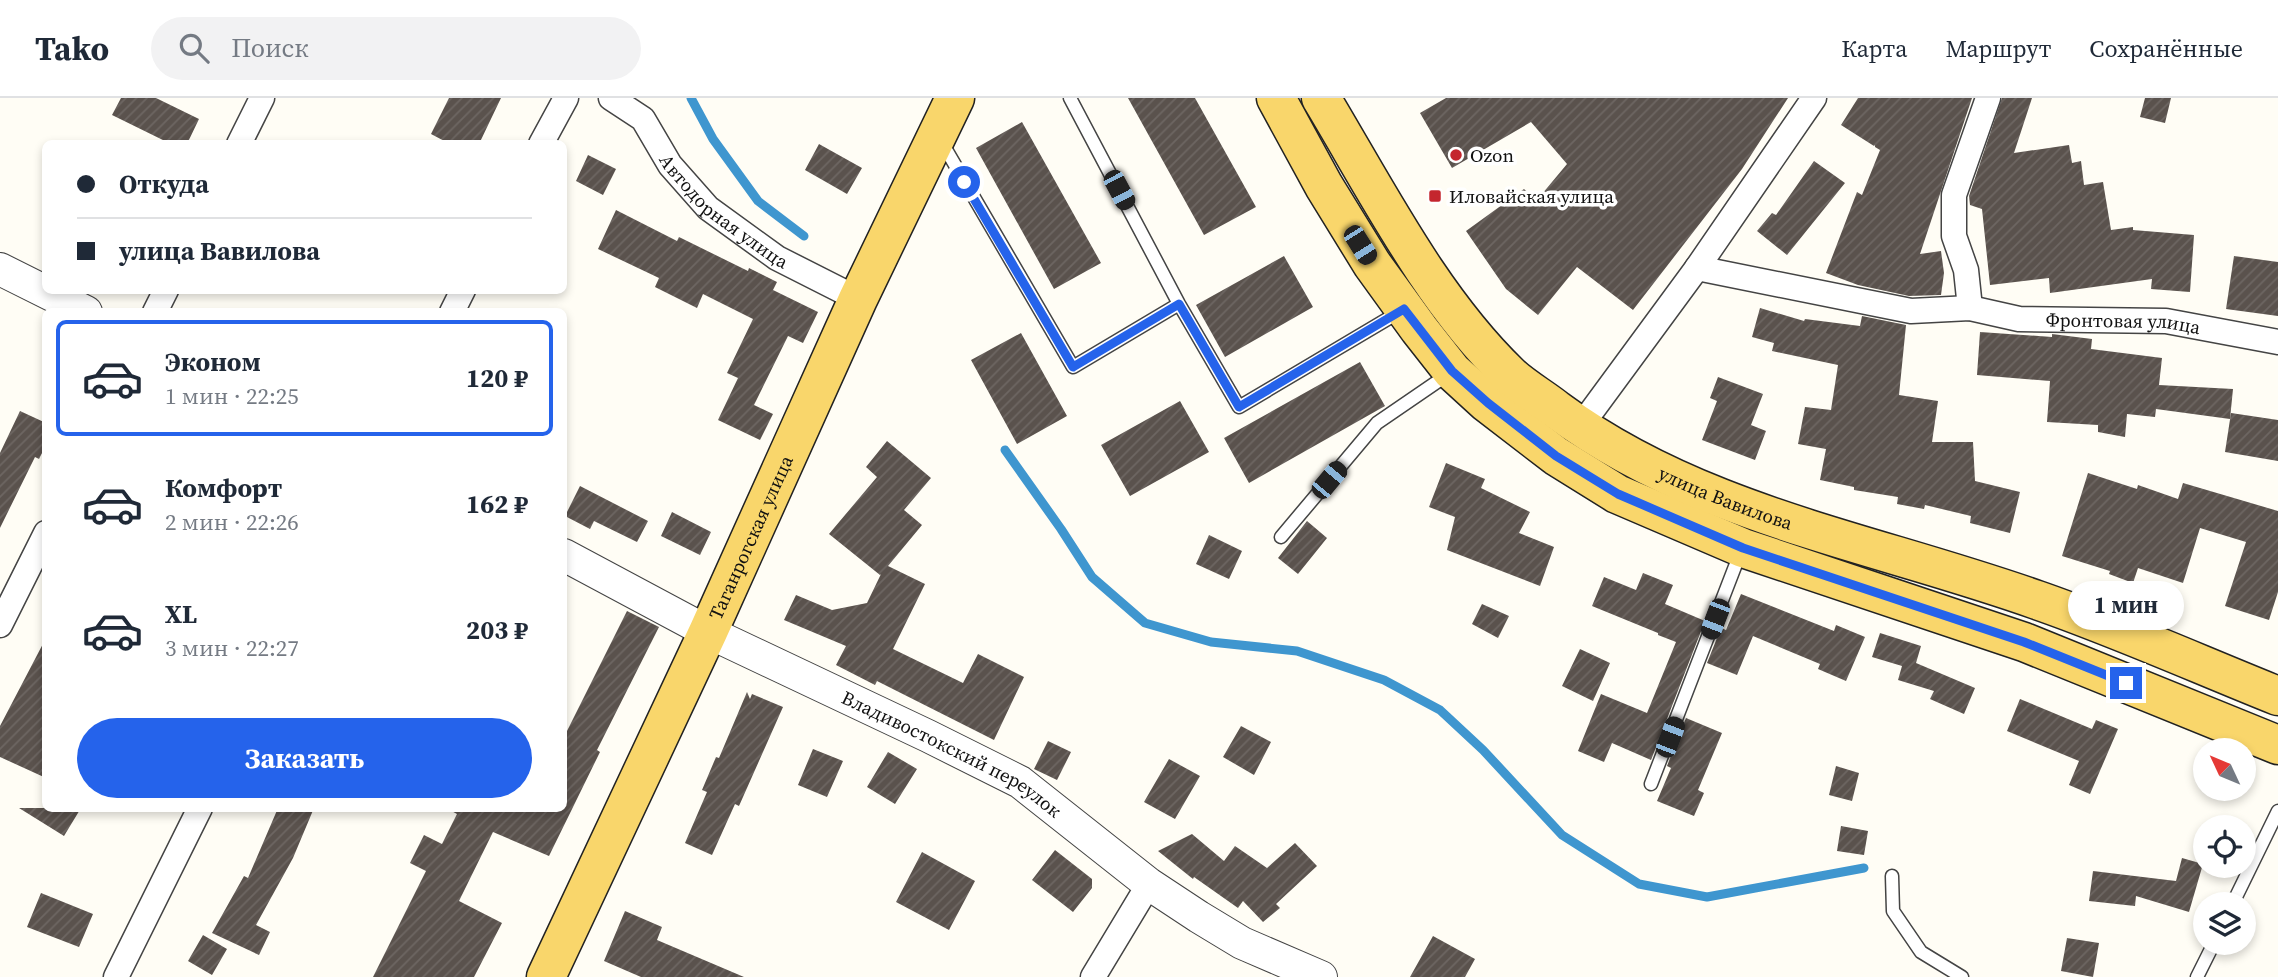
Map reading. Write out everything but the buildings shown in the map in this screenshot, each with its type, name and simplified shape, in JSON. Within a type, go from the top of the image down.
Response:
[{"type":"main road","name":"Таганрогская улица","points":[[546,977],[708,632],[858,299],[955,98]]},
{"type":"main road","name":"улица Вавилова","points":[[1276,98],[1324,186],[1372,264],[1404,309],[1452,371],[1546,449],[1618,494],[1743,548],[2024,642],[2278,745]]},
{"type":"main road","name":"улица Вавилова","points":[[1321,98],[1450,309],[1511,376],[1580,427],[1666,476],[1755,512],[2037,599],[2278,696]]},
{"type":"street","points":[[241,140],[262,98]]},
{"type":"street","points":[[543,140],[565,98]]},
{"type":"street","name":"Автодорная улица","points":[[611,98],[643,119],[670,164],[708,208],[777,258],[858,299]]},
{"type":"street","points":[[1580,427],[1697,268],[1814,98]]},
{"type":"street","points":[[1970,308],[1966,270],[1954,236],[1954,195],[1988,98]]},
{"type":"street","name":"Фронтовая улица","points":[[1697,268],[1911,311],[1970,308],[2020,319],[2166,321],[2278,342]]},
{"type":"street","points":[[0,269],[42,290]]},
{"type":"street","points":[[50,294],[78,308]]},
{"type":"street","points":[[0,625],[42,541]]},
{"type":"street","name":"Владивостокский переулок","points":[[567,557],[708,632],[1020,782],[1149,884],[1242,943],[1321,977]]},
{"type":"street","points":[[116,977],[198,812]]},
{"type":"street","points":[[1093,977],[1149,884]]},
{"type":"lane","points":[[1070,98],[1179,304],[1239,407],[1404,309]]},
{"type":"lane","points":[[937,135],[1073,367],[1179,304]]},
{"type":"lane","points":[[1281,537],[1377,423],[1452,371]]},
{"type":"lane","points":[[1651,784],[1743,548]]},
{"type":"lane","points":[[2238,892],[2278,811]]},
{"type":"lane","points":[[1892,876],[1893,911],[1921,951],[1962,977]]},
{"type":"lane","points":[[2197,977],[2208,955]]},
{"type":"waterway","points":[[691,98],[713,139],[758,201],[804,236]]},
{"type":"waterway","points":[[1005,450],[1092,577],[1145,623],[1211,642],[1297,651],[1384,680],[1440,710],[1483,750],[1562,835],[1639,884],[1707,897],[1864,868]]},
{"type":"place","name":"Ozon","points":[[1456,155]]},
{"type":"place","name":"Иловайская улица","points":[[1435,196]]},
{"type":"route","points":[[964,182],[1073,367],[1179,304],[1239,407],[1404,309],[1452,371],[1488,403],[1556,456],[1618,494],[1743,548],[2024,642],[2126,683]]}]
